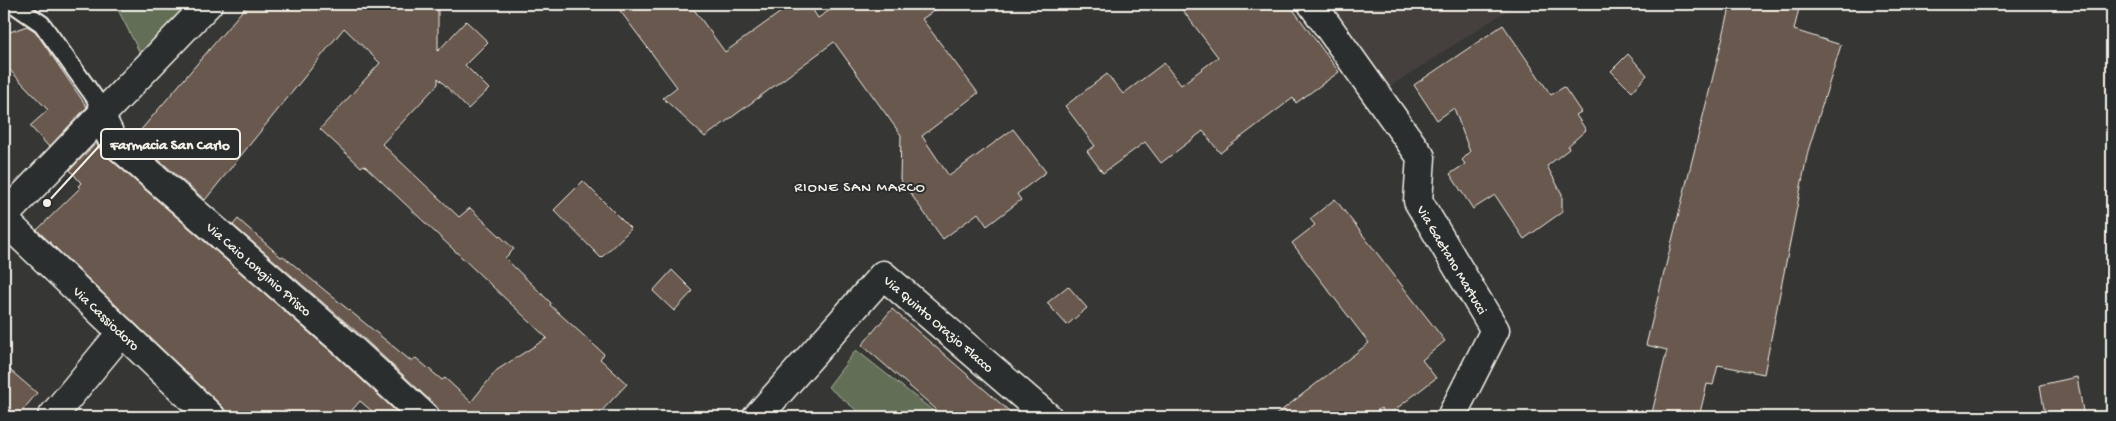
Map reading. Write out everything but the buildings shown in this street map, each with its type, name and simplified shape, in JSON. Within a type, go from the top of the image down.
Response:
[{"type":"street","points":[[4,216],[102,117],[208,4]]},
{"type":"street","name":"Via Gaetano Martucci","points":[[1312,4],[1421,157],[1418,201],[1495,330],[1451,417]]},
{"type":"street","name":"Via Caio Longinio Prisco","points":[[102,117],[113,142],[346,344],[425,417]]},
{"type":"street","name":"Via Cassiodoro","points":[[4,220],[211,417]]},
{"type":"street","name":"Via Quinto Orazio Flacco","points":[[757,417],[883,275],[1048,417]]},
{"type":"street","points":[[52,417],[122,332]]},
{"type":"lane","points":[[13,4],[42,24],[95,98],[102,117]]},
{"type":"shaded area","points":[[1326,4],[1517,4],[1386,89]]},
{"type":"green space","points":[[115,4],[196,4],[142,57]]},
{"type":"green space","points":[[856,350],[941,417],[865,417],[828,387]]},
{"type":"place","name":"Farmacia San Carlo","points":[[47,203]]},
{"type":"district","name":"RIONE SAN MARCO","points":[[860,186]]}]
